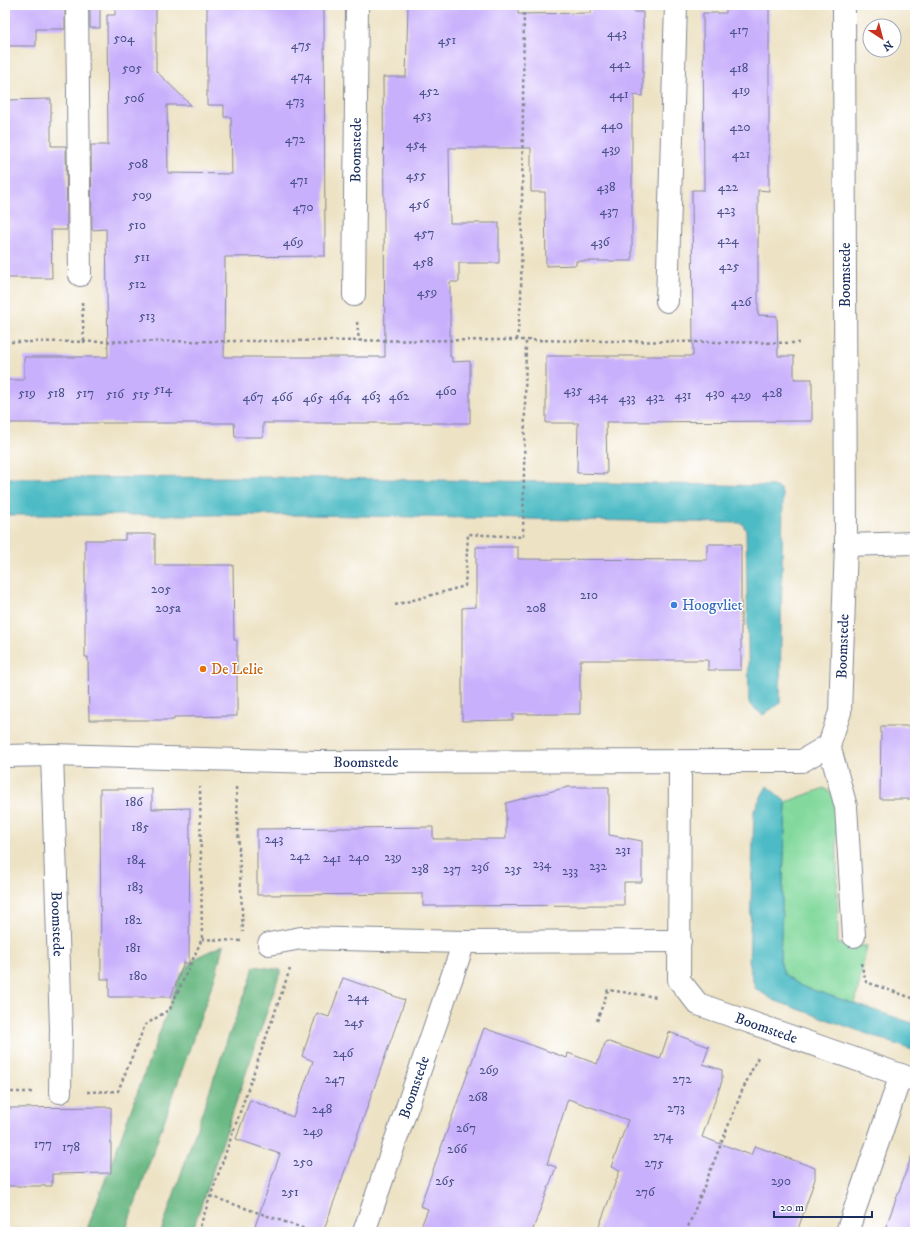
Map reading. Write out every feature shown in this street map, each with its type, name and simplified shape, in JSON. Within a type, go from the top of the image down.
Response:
[{"type":"street","points":[[77,5],[80,275]]},
{"type":"street","name":"Boomstede","points":[[354,294],[357,5]]},
{"type":"street","points":[[667,301],[676,5]]},
{"type":"street","name":"Boomstede","points":[[5,756],[52,755],[317,762],[802,761],[829,745],[840,712],[846,545],[844,5]]},
{"type":"street","points":[[846,545],[915,543]]},
{"type":"street","points":[[829,745],[846,807],[854,936]]},
{"type":"street","name":"Boomstede","points":[[52,755],[61,1029],[60,1092]]},
{"type":"street","name":"Boomstede","points":[[680,762],[680,980],[698,1004],[908,1078],[847,1232]]},
{"type":"street","points":[[270,944],[301,938],[464,942],[680,941]]},
{"type":"street","name":"Boomstede","points":[[364,1232],[464,942]]},
{"type":"path","points":[[518,340],[521,301],[524,5]]},
{"type":"path","points":[[80,275],[84,342]]},
{"type":"path","points":[[395,605],[465,586],[468,534],[523,537],[526,340]]},
{"type":"path","points":[[5,342],[526,340],[799,343]]},
{"type":"path","points":[[5,1092],[118,1091],[145,1025],[170,1010],[202,939],[199,759]]},
{"type":"path","points":[[235,760],[243,947]]},
{"type":"path","points":[[854,936],[866,982],[915,1000]]},
{"type":"path","points":[[198,1232],[301,938]]},
{"type":"path","points":[[202,939],[243,941]]},
{"type":"path","points":[[597,1021],[608,990],[679,1000],[689,992]]},
{"type":"path","points":[[686,1232],[742,1092],[770,1030]]},
{"type":"path","points":[[210,1196],[314,1232]]},
{"type":"green space","points":[[824,788],[836,797],[838,944],[867,946],[855,1004],[801,986],[784,974],[780,960],[786,802]]},
{"type":"green space","points":[[223,945],[217,971],[125,1232],[86,1232],[181,974],[197,957]]},
{"type":"green space","points":[[254,966],[281,970],[192,1232],[161,1232],[226,1043],[249,984]]},
{"type":"water","points":[[266,477],[773,486],[780,489],[783,496],[780,703],[763,715],[749,704],[746,530],[742,523],[310,515],[5,515],[5,478]]},
{"type":"water","points":[[767,786],[786,802],[780,960],[784,974],[801,986],[915,1024],[915,1051],[773,1000],[755,988],[749,965],[754,810]]},
{"type":"building","points":[[5,5],[65,5],[65,29],[36,29],[36,46],[5,46]]},
{"type":"building","points":[[90,5],[100,5],[100,28],[90,28]]},
{"type":"building","points":[[115,5],[156,5],[156,71],[191,105],[167,105],[168,173],[232,174],[231,117],[224,117],[224,105],[207,105],[207,7],[223,5],[324,5],[325,256],[225,257],[224,357],[385,357],[383,77],[406,77],[408,5],[518,5],[518,14],[591,13],[591,5],[634,5],[634,12],[643,12],[643,96],[634,95],[634,114],[632,114],[632,261],[576,261],[576,265],[546,266],[545,192],[531,192],[531,148],[449,148],[450,223],[499,223],[499,263],[459,263],[459,282],[450,282],[450,357],[452,357],[452,362],[470,361],[470,423],[263,423],[263,437],[235,437],[234,423],[5,423],[5,380],[24,380],[24,357],[108,357],[106,229],[92,230],[91,145],[108,145],[107,15],[115,15]]},
{"type":"building","points":[[726,5],[769,5],[769,191],[758,190],[758,315],[777,316],[778,356],[794,356],[794,379],[812,379],[812,421],[606,422],[607,474],[577,473],[578,423],[546,423],[546,356],[693,356],[692,190],[704,190],[703,13],[726,13]]},
{"type":"building","points":[[51,99],[51,146],[66,146],[67,230],[51,230],[52,278],[5,278],[5,100]]},
{"type":"building","points":[[125,534],[155,534],[155,565],[233,565],[234,640],[237,640],[237,716],[174,717],[174,720],[89,720],[88,657],[85,657],[85,540],[125,540]]},
{"type":"building","points":[[707,544],[741,544],[741,670],[708,670],[708,660],[580,660],[580,714],[513,714],[513,720],[462,721],[462,608],[476,607],[476,547],[518,547],[518,559],[707,560]]},
{"type":"building","points":[[881,726],[912,726],[911,769],[915,769],[915,799],[880,799]]},
{"type":"building","points":[[568,787],[609,787],[609,835],[642,841],[642,882],[624,882],[624,905],[423,906],[423,894],[257,895],[257,829],[433,827],[433,839],[506,839],[506,803]]},
{"type":"building","points":[[100,789],[152,789],[152,809],[190,808],[189,964],[184,962],[171,997],[109,997],[109,979],[101,979]]},
{"type":"building","points":[[343,978],[405,1000],[337,1193],[323,1232],[253,1232],[280,1154],[236,1139],[250,1100],[293,1117],[313,1061],[302,1056],[317,1013],[329,1017]]},
{"type":"building","points":[[484,1028],[567,1058],[568,1053],[597,1064],[606,1041],[660,1059],[669,1032],[709,1047],[703,1064],[722,1070],[722,1081],[702,1137],[751,1155],[755,1146],[815,1168],[815,1179],[797,1232],[597,1232],[620,1170],[611,1167],[628,1120],[568,1099],[547,1164],[556,1167],[532,1232],[419,1232],[428,1209],[420,1206]]},
{"type":"building","points":[[111,1107],[111,1173],[52,1174],[52,1186],[5,1186],[5,1108]]},
{"type":"building","points":[[912,1155],[915,1155],[915,1232],[884,1232]]},
{"type":"place","name":"Hoogvliet","points":[[674,605]]},
{"type":"place","name":"De Lelie","points":[[203,669]]}]
